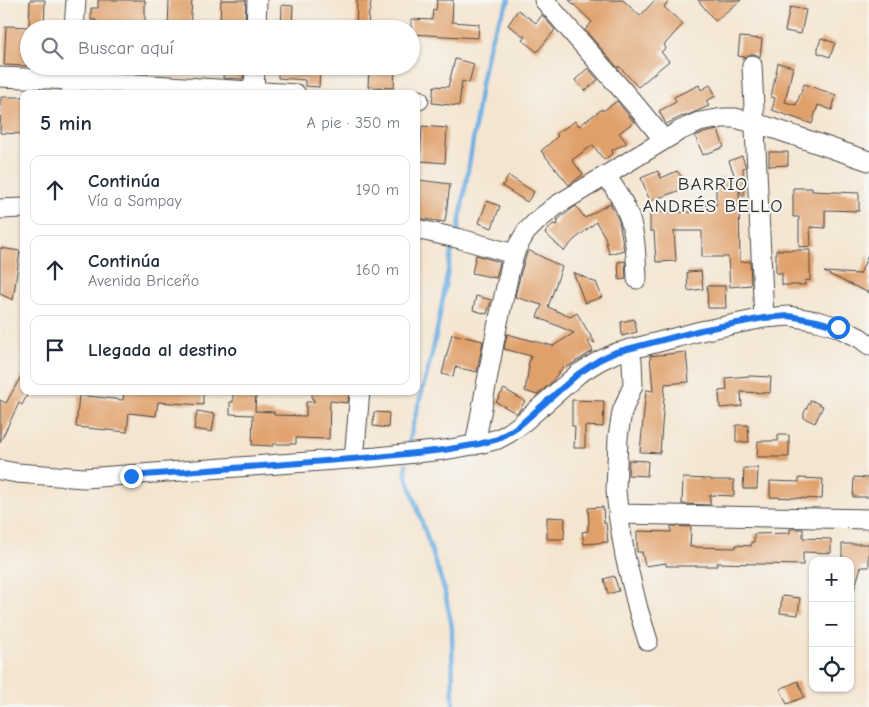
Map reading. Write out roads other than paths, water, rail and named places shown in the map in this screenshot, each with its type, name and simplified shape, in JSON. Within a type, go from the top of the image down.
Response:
[{"type":"street","points":[[75,20],[76,0]]},
{"type":"street","points":[[257,20],[258,0]]},
{"type":"street","points":[[544,0],[664,140]]},
{"type":"street","points":[[752,65],[764,318]]},
{"type":"street","points":[[254,90],[255,75]]},
{"type":"street","points":[[0,77],[212,90]]},
{"type":"street","points":[[475,445],[497,327],[514,254],[526,232],[556,205],[679,131],[699,122],[712,119],[735,118],[755,123],[869,160]]},
{"type":"street","points":[[606,175],[627,210],[632,225],[637,279]]},
{"type":"street","points":[[0,209],[20,208]]},
{"type":"street","points":[[420,231],[461,239],[514,254]]},
{"type":"street","points":[[0,470],[84,478],[354,459],[444,450],[498,439],[520,425],[578,374],[599,360],[616,352],[701,330],[764,318],[789,316],[838,327],[860,338],[869,345]]},
{"type":"street","points":[[630,349],[633,385],[622,412],[618,437],[616,491],[618,514],[632,586],[648,641]]},
{"type":"street","points":[[354,459],[360,395]]},
{"type":"street","points":[[618,514],[869,519]]},
{"type":"waterway","points":[[458,231],[487,53],[494,30],[509,0]]},
{"type":"waterway","points":[[409,443],[433,349],[453,246]]},
{"type":"waterway","points":[[406,464],[406,476],[444,588],[452,627],[453,707]]},
{"type":"district","name":"BARRIO ANDRÉS BELLO","points":[[713,194]]}]
